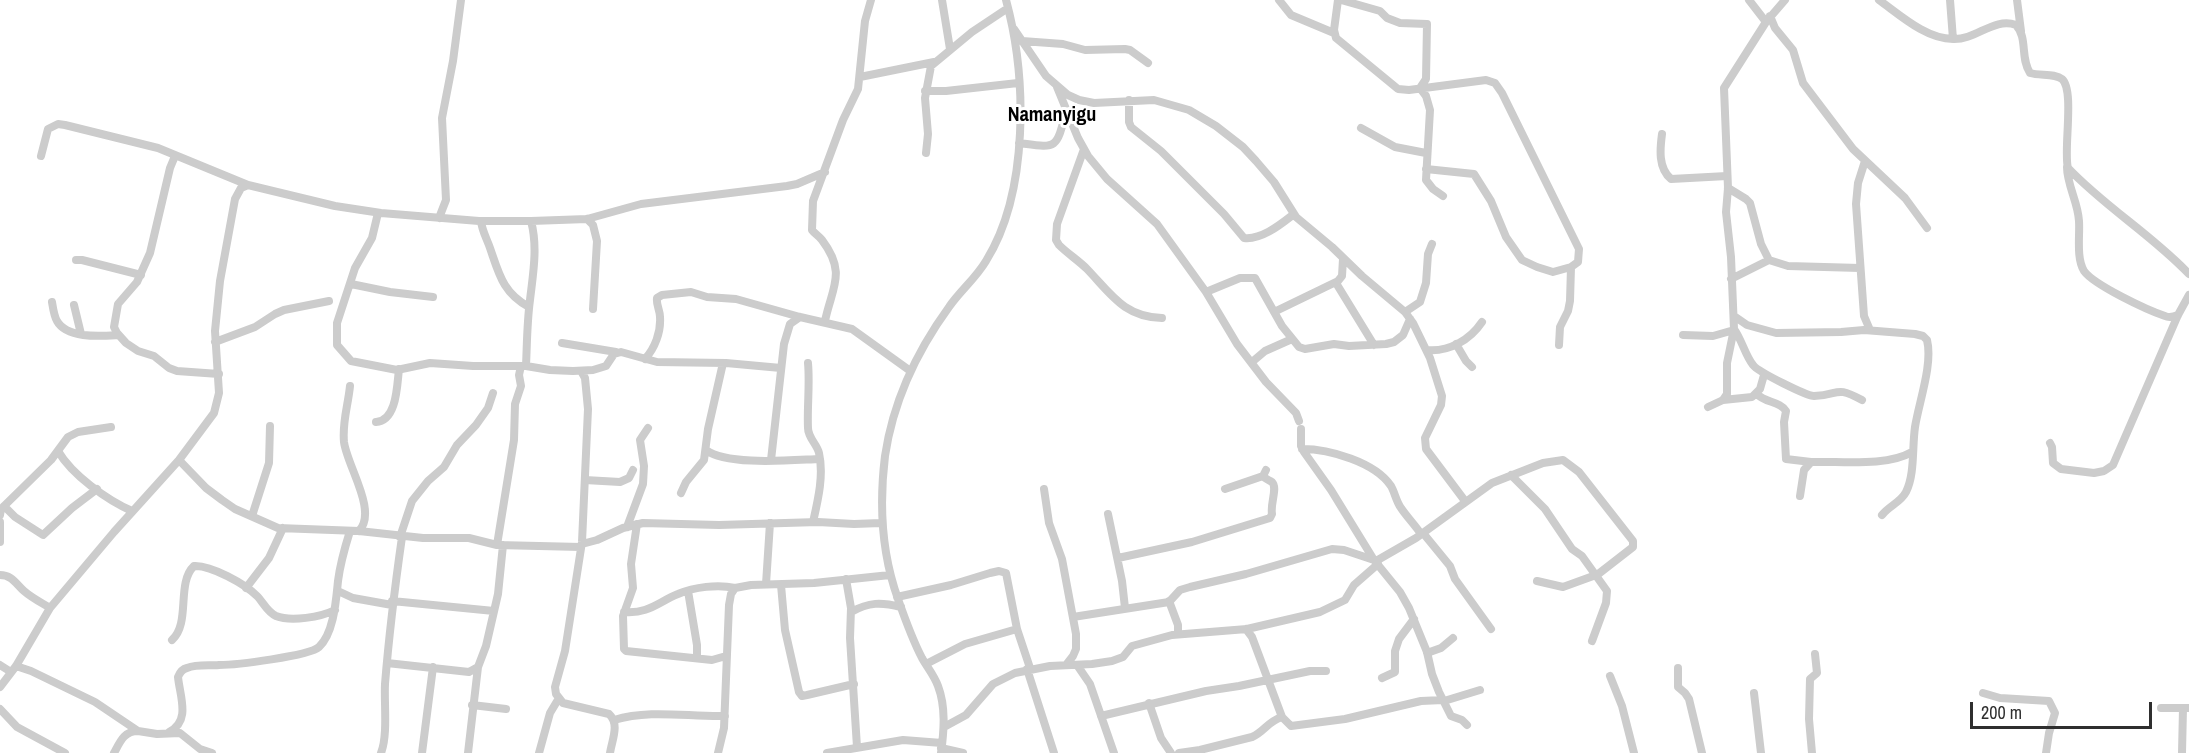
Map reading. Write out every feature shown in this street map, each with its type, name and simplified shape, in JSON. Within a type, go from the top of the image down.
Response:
[{"type":"street","points":[[439,218],[446,200],[442,118],[461,0]]},
{"type":"street","points":[[825,321],[837,282],[837,273],[830,254],[821,239],[813,232],[812,208],[843,120],[858,89],[866,21],[871,0]]},
{"type":"street","points":[[942,0],[950,49]]},
{"type":"street","points":[[1279,0],[1291,15],[1334,33],[1340,42],[1373,67],[1393,86],[1404,90],[1480,80],[1495,83],[1578,245],[1580,257],[1578,262],[1571,267],[1553,272],[1532,266],[1522,260],[1506,237],[1491,201],[1474,174],[1426,169]]},
{"type":"street","points":[[1334,33],[1340,0],[1380,11],[1387,18],[1400,23],[1427,24],[1426,79],[1420,88]]},
{"type":"street","points":[[1749,0],[1793,50],[1803,83],[1853,149],[1905,198],[1927,228]]},
{"type":"street","points":[[1723,400],[1727,394],[1727,363],[1734,329],[1731,257],[1726,212],[1728,188],[1724,88],[1768,19],[1785,0]]},
{"type":"street","points":[[1879,0],[1936,36],[1953,39],[1971,37],[1998,24],[2010,22],[2016,24],[2021,32]]},
{"type":"street","points":[[1950,0],[1953,39]]},
{"type":"street","points":[[2018,0],[2025,64],[2030,73],[2060,78],[2065,83],[2069,115],[2067,165],[2078,214],[2084,271],[2118,295],[2174,318]]},
{"type":"street","points":[[926,153],[928,134],[925,91],[928,74],[934,62],[1007,4],[1017,60],[1018,83],[1019,143],[1014,188],[996,243],[985,263],[947,309],[909,370],[886,454],[881,523],[890,575],[911,634],[938,687],[944,727],[941,748]]},
{"type":"street","points":[[2010,22],[2020,14]]},
{"type":"street","points":[[1011,25],[1035,63],[1056,86],[1068,95],[1079,100],[1108,103],[1154,100],[1189,110],[1216,126],[1243,147],[1256,161],[1274,182],[1294,214],[1408,315],[1427,350],[1442,396],[1441,405],[1427,430],[1425,443],[1430,456],[1465,501]]},
{"type":"street","points":[[1022,41],[1063,44],[1085,50],[1125,49],[1148,63]]},
{"type":"street","points":[[860,77],[934,62]]},
{"type":"street","points":[[925,91],[1018,83]]},
{"type":"street","points":[[1056,86],[1084,149],[1107,179],[1157,224],[1206,292],[1237,344],[1276,394],[1296,413],[1300,425],[1302,449],[1376,562],[1400,592],[1414,619],[1432,674],[1451,716],[1462,720],[1467,725]]},
{"type":"street","points":[[1420,88],[1429,102],[1426,153],[1428,184],[1443,196]]},
{"type":"street","points":[[1129,100],[1131,127],[1161,151],[1224,214],[1244,238],[1249,239],[1266,233],[1294,214]]},
{"type":"street","points":[[1019,143],[1046,147],[1054,145],[1058,140],[1066,111]]},
{"type":"street","points":[[41,156],[46,132],[58,124],[158,148],[248,185],[335,206],[378,213],[481,221],[587,219],[641,204],[797,184],[825,172]]},
{"type":"street","points":[[1361,128],[1395,147],[1426,153]]},
{"type":"street","points":[[1662,134],[1661,160],[1671,180],[1727,176]]},
{"type":"street","points":[[1084,149],[1057,224],[1056,240],[1088,270],[1108,293],[1128,309],[1140,316],[1162,318]]},
{"type":"street","points":[[175,156],[170,168],[150,253],[133,288],[118,304],[114,327],[118,335],[132,347],[150,353],[169,368],[177,371],[219,374]]},
{"type":"street","points":[[1865,161],[1857,192],[1864,316],[1870,330]]},
{"type":"street","points":[[2067,165],[2101,198],[2135,224],[2189,274]]},
{"type":"street","points":[[0,687],[50,608],[132,511],[179,460],[214,413],[219,393],[215,331],[220,281],[234,205],[238,192],[248,185]]},
{"type":"street","points":[[1728,188],[1750,203],[1761,244],[1769,260]]},
{"type":"street","points":[[378,213],[372,238],[355,268],[337,323],[337,345],[351,362],[399,369],[430,363],[523,366],[581,371],[606,366],[616,352]]},
{"type":"street","points":[[587,219],[593,225],[597,241],[593,309]]},
{"type":"street","points":[[481,221],[502,281],[515,299],[529,307]]},
{"type":"street","points":[[468,753],[478,667],[500,583],[500,545],[514,440],[515,404],[521,386],[519,375],[523,366],[535,240],[531,221]]},
{"type":"street","points":[[1206,292],[1240,278],[1255,278],[1292,339],[1299,347],[1305,349],[1334,344],[1349,346],[1386,344],[1399,339],[1408,315],[1420,302],[1426,283],[1428,254],[1432,244]]},
{"type":"street","points":[[1274,312],[1336,283],[1342,276],[1343,259]]},
{"type":"street","points":[[76,261],[82,260],[141,275]]},
{"type":"street","points":[[1731,279],[1769,260],[1788,266],[1860,268]]},
{"type":"street","points":[[1558,345],[1560,327],[1568,311],[1571,267]]},
{"type":"street","points":[[1336,283],[1374,345]]},
{"type":"street","points":[[351,284],[433,297]]},
{"type":"street","points":[[645,358],[653,348],[660,331],[660,315],[656,301],[659,296],[691,292],[707,297],[736,299],[852,329],[909,370]]},
{"type":"street","points":[[2050,443],[2053,463],[2061,469],[2094,473],[2111,467],[2174,318],[2189,295]]},
{"type":"street","points":[[216,342],[255,327],[284,310],[328,301]]},
{"type":"street","points":[[52,302],[56,319],[61,326],[96,337],[118,335]]},
{"type":"street","points":[[74,305],[81,334]]},
{"type":"street","points":[[1734,316],[1747,325],[1776,333],[1870,330],[1915,334],[1927,339],[1927,358],[1906,492],[1882,515]]},
{"type":"street","points":[[771,460],[781,368],[790,324],[800,317]]},
{"type":"street","points":[[1427,350],[1439,350],[1456,344],[1474,332],[1482,322]]},
{"type":"street","points":[[1683,335],[1707,336],[1734,329]]},
{"type":"street","points":[[1734,329],[1740,337],[1749,360],[1764,375],[1811,396],[1843,391],[1862,400]]},
{"type":"street","points":[[1252,362],[1265,351],[1292,339]]},
{"type":"street","points":[[562,343],[621,352],[657,362],[723,363],[781,368]]},
{"type":"street","points":[[1456,344],[1466,362],[1473,367]]},
{"type":"street","points":[[681,494],[686,482],[701,465],[706,450],[711,409],[723,363]]},
{"type":"street","points":[[808,363],[810,387],[808,434],[819,452],[818,499],[813,522]]},
{"type":"street","points":[[376,422],[384,421],[389,417],[399,369]]},
{"type":"street","points":[[581,371],[585,378],[588,398],[581,546],[565,651],[555,687],[559,698],[570,706],[609,714],[614,720],[610,753]]},
{"type":"street","points":[[1708,407],[1723,400],[1748,399],[1757,394],[1764,375]]},
{"type":"street","points":[[350,386],[345,411],[344,445],[361,495],[366,518],[359,531]]},
{"type":"street","points":[[381,753],[384,742],[392,603],[401,537],[412,501],[428,481],[444,467],[457,445],[477,425],[488,408],[493,393]]},
{"type":"street","points":[[1757,394],[1763,400],[1782,406],[1786,411],[1784,422],[1786,459],[1846,462],[1900,458],[1912,452]]},
{"type":"street","points":[[252,516],[269,463],[270,426]]},
{"type":"street","points":[[0,515],[4,506],[25,488],[72,434],[111,427]]},
{"type":"street","points":[[627,527],[642,484],[644,466],[640,440],[648,428]]},
{"type":"street","points":[[1302,449],[1320,449],[1358,461],[1373,469],[1390,485],[1400,508],[1450,566],[1455,579],[1491,629]]},
{"type":"street","points":[[706,450],[721,458],[819,459]]},
{"type":"street","points":[[58,451],[63,460],[97,489],[132,511]]},
{"type":"street","points":[[1900,458],[1911,467]]},
{"type":"street","points":[[179,460],[206,488],[235,508],[283,528],[359,531],[401,537],[469,538],[500,545],[581,546],[627,527],[658,522],[719,525],[813,522],[881,523]]},
{"type":"street","points":[[944,727],[966,715],[993,684],[1029,669],[1066,664],[1092,664],[1120,659],[1132,646],[1178,634],[1206,634],[1246,629],[1320,612],[1341,603],[1376,562],[1422,533],[1465,501],[1492,483],[1555,460],[1569,463],[1579,472],[1634,544],[1597,575],[1563,587],[1537,581]]},
{"type":"street","points":[[1800,496],[1804,470],[1811,462]]},
{"type":"street","points":[[585,480],[621,482],[629,478],[633,470]]},
{"type":"street","points":[[1118,558],[1192,542],[1270,518],[1272,514],[1270,504],[1275,488],[1265,473],[1225,489]]},
{"type":"street","points":[[1511,475],[1545,508],[1572,549],[1582,556],[1607,591],[1592,641]]},
{"type":"street","points":[[4,506],[15,517],[43,535],[72,507],[97,489]]},
{"type":"street","points":[[1044,489],[1049,522],[1062,560],[1076,634],[1076,650],[1066,664]]},
{"type":"street","points":[[1108,514],[1118,558],[1125,608]]},
{"type":"street","points":[[0,522],[0,542]]},
{"type":"street","points":[[637,524],[631,564],[633,588],[624,612],[623,644],[626,651],[712,660],[726,656]]},
{"type":"street","points":[[766,584],[770,524]]},
{"type":"street","points":[[246,588],[269,558],[283,528]]},
{"type":"street","points":[[169,732],[180,723],[183,715],[178,677],[182,670],[194,666],[221,665],[313,651],[323,641],[335,610],[338,581],[350,531]]},
{"type":"street","points":[[1073,617],[1169,601],[1180,590],[1332,549],[1344,549],[1376,562]]},
{"type":"street","points":[[172,640],[179,631],[185,590],[194,566],[222,573],[246,588],[277,616],[301,618],[319,616],[335,610]]},
{"type":"street","points":[[897,597],[951,585],[990,573],[1003,572],[1008,578],[1017,629],[1054,753]]},
{"type":"street","points":[[0,575],[12,578],[24,591],[50,608]]},
{"type":"street","points":[[624,612],[637,612],[654,607],[675,595],[718,586],[735,588],[890,575]]},
{"type":"street","points":[[846,579],[851,612],[850,638],[857,747]]},
{"type":"street","points":[[781,585],[785,630],[799,692],[802,696],[807,696],[854,684]]},
{"type":"street","points":[[718,753],[723,734],[729,605],[735,588]]},
{"type":"street","points":[[338,591],[353,598],[392,603],[494,611]]},
{"type":"street","points":[[688,591],[697,658]]},
{"type":"street","points":[[1169,601],[1178,626],[1178,634]]},
{"type":"street","points":[[851,612],[867,604],[875,603],[901,607]]},
{"type":"street","points":[[1382,678],[1395,672],[1395,651],[1398,639],[1414,619]]},
{"type":"street","points":[[926,664],[965,644],[1017,629]]},
{"type":"street","points":[[1246,629],[1252,637],[1282,717],[1294,726],[1345,719],[1430,700],[1444,701],[1480,690]]},
{"type":"street","points":[[1427,653],[1441,648],[1453,638]]},
{"type":"street","points":[[1812,753],[1809,696],[1810,679],[1817,673],[1815,654]]},
{"type":"street","points":[[387,663],[469,672],[478,667]]},
{"type":"street","points":[[1077,665],[1090,684],[1114,753]]},
{"type":"street","points":[[0,666],[32,671],[94,702],[138,731]]},
{"type":"street","points":[[422,753],[433,667]]},
{"type":"street","points":[[1678,668],[1678,687],[1689,699],[1702,753]]},
{"type":"street","points":[[1101,716],[1149,703],[1310,671],[1326,670]]},
{"type":"street","points":[[1610,676],[1622,706],[1634,753]]},
{"type":"street","points":[[1754,693],[1761,753]]},
{"type":"street","points":[[1983,693],[2000,698],[2049,701],[2055,713],[2046,753]]},
{"type":"street","points":[[539,753],[550,712],[559,698]]},
{"type":"street","points":[[1149,703],[1161,738],[1171,753]]},
{"type":"street","points":[[472,705],[506,709]]},
{"type":"street","points":[[2161,708],[2186,708],[2182,753]]},
{"type":"street","points":[[0,710],[17,727],[65,753]]},
{"type":"street","points":[[614,720],[633,715],[664,713],[697,717],[724,716]]},
{"type":"street","points":[[1179,753],[1200,750],[1252,736],[1260,733],[1267,723],[1282,717]]},
{"type":"street","points":[[114,753],[124,736],[132,731],[138,731],[157,734],[180,733],[200,749],[212,753]]},
{"type":"street","points":[[827,753],[883,742],[916,740],[963,753]]},
{"type":"street","points":[[883,742],[884,753]]},
{"type":"district","name":"Namanyigu","points":[[1052,116]]}]
